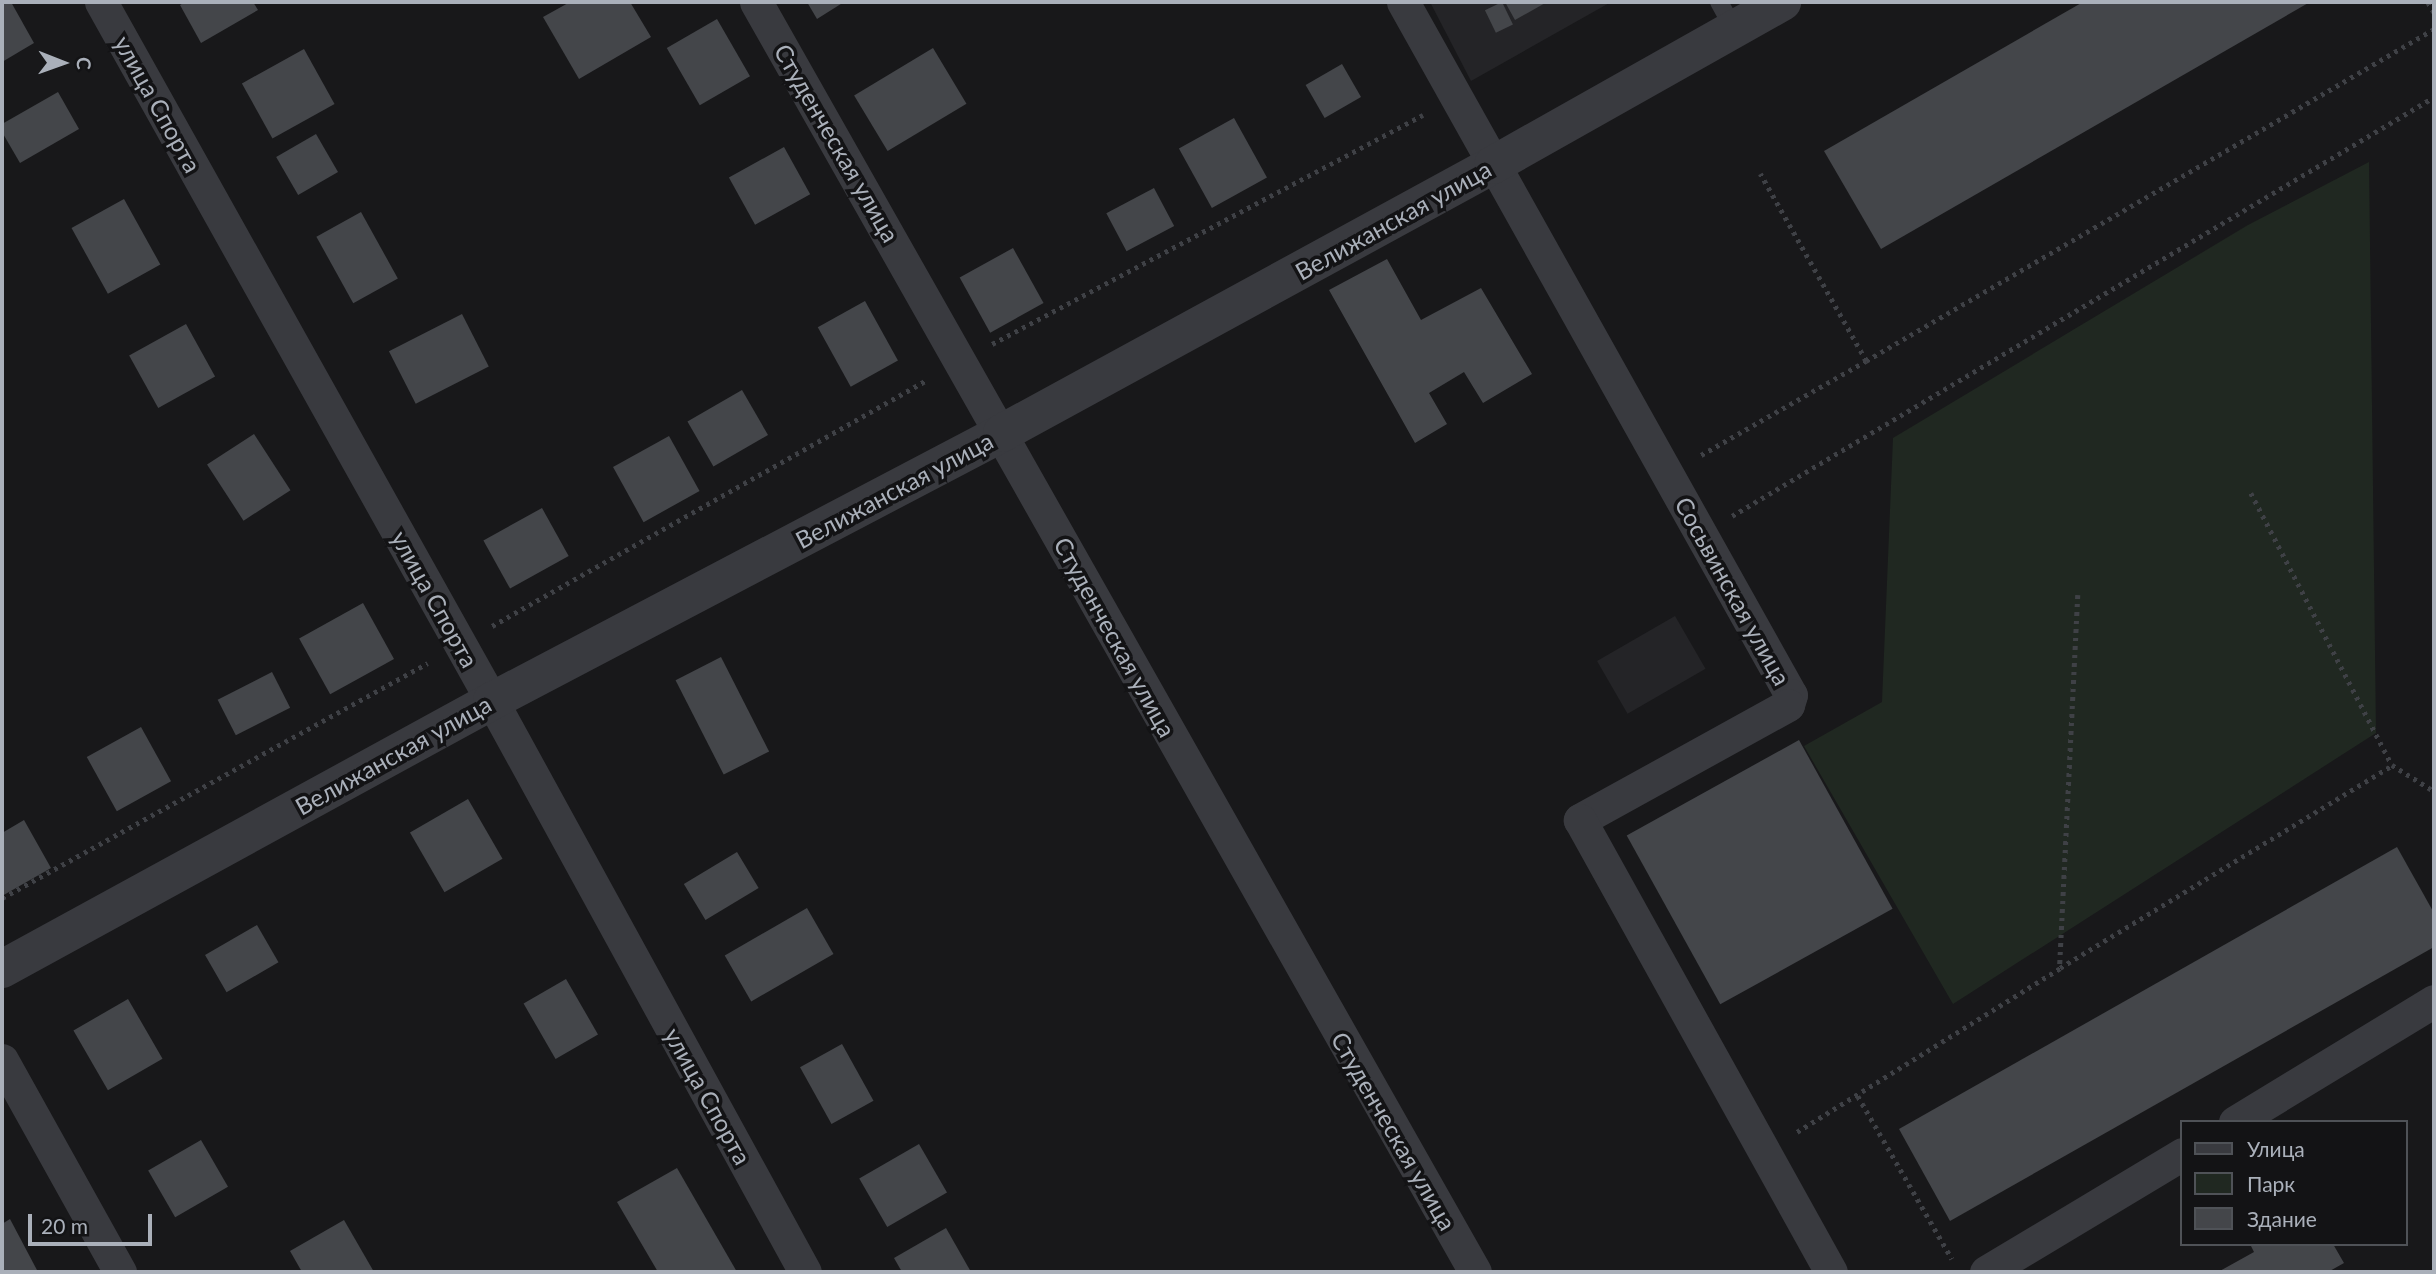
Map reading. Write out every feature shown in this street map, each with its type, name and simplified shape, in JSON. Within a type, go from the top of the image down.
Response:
[{"type":"street","name":"улица Спорта","points":[[101,2],[492,701],[805,1272]]},
{"type":"street","name":"Студенческая улица","points":[[757,2],[1475,1272]]},
{"type":"street","name":"Сосьвинская улица","points":[[1403,2],[1791,695],[1788,705],[1580,820],[1831,1272]]},
{"type":"street","name":"Велижанская улица","points":[[2,969],[492,701],[1002,433],[1493,165],[1727,15],[1782,2]]},
{"type":"street","points":[[2238,1120],[2434,1001]]},
{"type":"street","points":[[2,1059],[120,1272]]},
{"type":"street","points":[[1986,1272],[2180,1155]]},
{"type":"path","points":[[2428,2],[2434,12]]},
{"type":"path","points":[[1699,456],[2434,29]]},
{"type":"path","points":[[2,898],[460,644],[960,361],[1456,97]]},
{"type":"path","points":[[1701,534],[2434,97]]},
{"type":"path","points":[[1760,174],[1866,361]]},
{"type":"path","points":[[2251,493],[2392,765],[2434,791]]},
{"type":"path","points":[[2060,968],[2078,595]]},
{"type":"path","points":[[1763,1153],[2392,765]]},
{"type":"path","points":[[1858,1096],[1953,1261]]},
{"type":"shaded area","points":[[1430,2],[1611,2],[1471,81]]},
{"type":"shaded area","points":[[1675,616],[1706,669],[1628,714],[1597,661]]},
{"type":"green space","points":[[2369,162],[2376,733],[1953,1004],[1804,746],[1882,702],[1893,438],[2248,225]]},
{"type":"building","points":[[11,2],[34,43],[2,62],[2,4]]},
{"type":"building","points":[[185,2],[253,2],[258,10],[201,43],[180,5]]},
{"type":"building","points":[[570,2],[630,2],[651,37],[579,79],[543,17]]},
{"type":"building","points":[[807,2],[844,2],[817,19]]},
{"type":"building","points":[[1502,2],[1513,24],[1496,33],[1485,10]]},
{"type":"building","points":[[1505,2],[1547,2],[1515,20]]},
{"type":"building","points":[[2083,2],[2310,2],[1881,249],[1824,151]]},
{"type":"building","points":[[717,19],[750,76],[700,105],[667,48]]},
{"type":"building","points":[[933,48],[966,104],[888,151],[854,95]]},
{"type":"building","points":[[304,49],[335,104],[272,139],[242,83]]},
{"type":"building","points":[[1342,64],[1361,97],[1325,118],[1306,85]]},
{"type":"building","points":[[58,92],[79,129],[20,163],[2,132],[2,124]]},
{"type":"building","points":[[1234,118],[1267,177],[1212,208],[1179,149]]},
{"type":"building","points":[[316,134],[338,172],[298,195],[276,157]]},
{"type":"building","points":[[784,147],[810,194],[755,225],[729,178]]},
{"type":"building","points":[[1154,188],[1174,226],[1127,251],[1106,213]]},
{"type":"building","points":[[124,199],[160,265],[108,294],[72,228]]},
{"type":"building","points":[[361,212],[398,278],[353,303],[316,237]]},
{"type":"building","points":[[1013,248],[1044,303],[990,333],[960,278]]},
{"type":"building","points":[[1387,259],[1421,320],[1481,288],[1532,374],[1483,403],[1464,372],[1429,393],[1447,424],[1415,443],[1329,290]]},
{"type":"building","points":[[865,301],[898,360],[851,387],[818,327]]},
{"type":"building","points":[[462,314],[489,367],[416,404],[389,351]]},
{"type":"building","points":[[186,324],[215,376],[158,408],[129,356]]},
{"type":"building","points":[[742,390],[768,435],[713,467],[687,422]]},
{"type":"building","points":[[254,434],[290,490],[244,521],[207,464]]},
{"type":"building","points":[[669,436],[700,491],[644,522],[613,467]]},
{"type":"building","points":[[542,508],[569,556],[510,589],[483,540]]},
{"type":"building","points":[[363,603],[394,659],[330,694],[299,638]]},
{"type":"building","points":[[721,657],[769,751],[724,775],[676,680]]},
{"type":"building","points":[[272,672],[290,708],[236,735],[218,700]]},
{"type":"building","points":[[141,727],[171,781],[117,811],[87,757]]},
{"type":"building","points":[[1799,740],[1893,909],[1720,1004],[1627,836]]},
{"type":"building","points":[[468,799],[503,859],[444,892],[410,832]]},
{"type":"building","points":[[24,820],[51,868],[2,896],[2,833]]},
{"type":"building","points":[[2397,847],[2434,913],[2434,947],[1950,1221],[1899,1129]]},
{"type":"building","points":[[737,852],[759,888],[705,920],[684,884]]},
{"type":"building","points":[[807,908],[834,954],[751,1001],[725,956]]},
{"type":"building","points":[[257,925],[278,962],[227,992],[205,955]]},
{"type":"building","points":[[566,979],[598,1034],[556,1059],[524,1004]]},
{"type":"building","points":[[128,999],[162,1059],[108,1090],[73,1030]]},
{"type":"building","points":[[842,1044],[874,1101],[832,1124],[800,1067]]},
{"type":"building","points":[[201,1140],[228,1187],[175,1217],[148,1170]]},
{"type":"building","points":[[919,1144],[947,1192],[887,1227],[859,1178]]},
{"type":"building","points":[[677,1168],[737,1272],[658,1272],[617,1202]]},
{"type":"building","points":[[10,1219],[38,1272],[2,1272],[2,1224]]},
{"type":"building","points":[[344,1220],[374,1272],[302,1272],[290,1251]]},
{"type":"building","points":[[946,1228],[971,1272],[902,1272],[894,1258]]},
{"type":"building","points":[[2251,1246],[2334,1246],[2344,1263],[2328,1272],[2218,1272],[2254,1252]]}]
